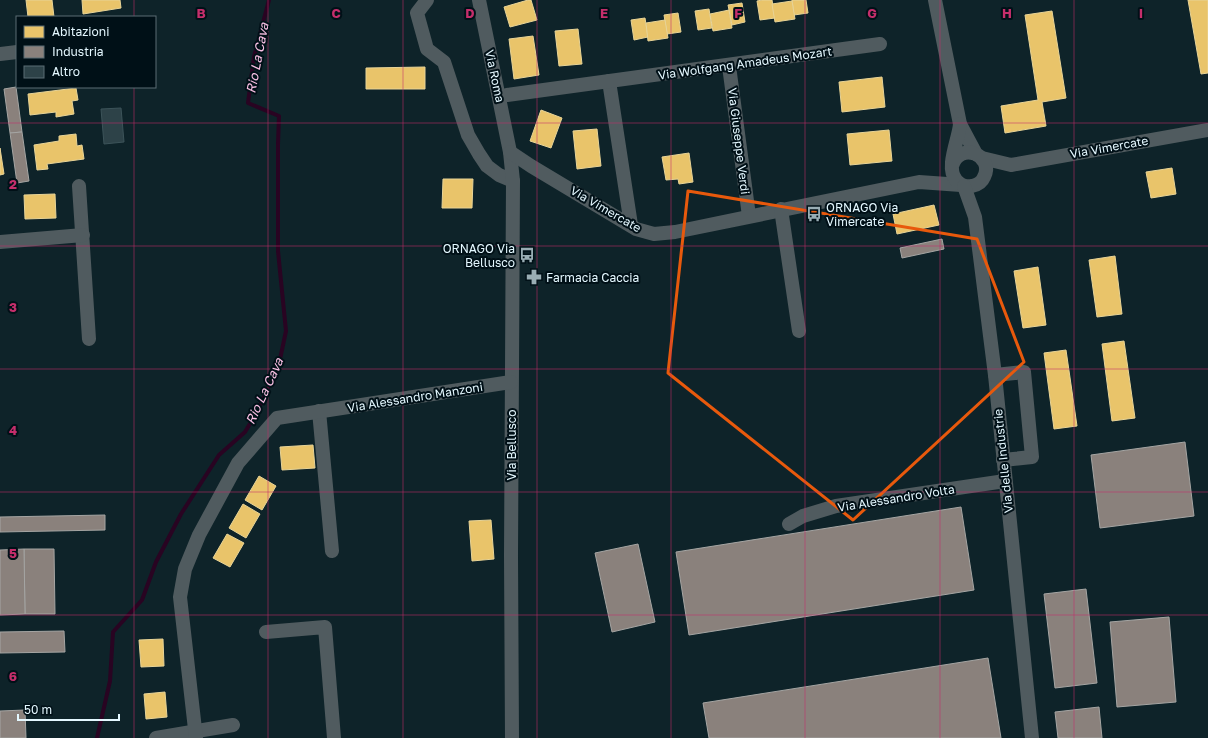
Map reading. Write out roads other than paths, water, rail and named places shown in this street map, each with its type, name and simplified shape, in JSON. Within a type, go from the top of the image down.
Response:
[{"type":"street","points":[[427,0],[417,13],[427,49],[444,62],[468,135],[479,154],[487,166],[499,176],[513,181]]},
{"type":"street","name":"Via Roma","points":[[479,0],[510,152]]},
{"type":"street","points":[[936,0],[960,124],[986,168],[981,182],[974,186],[963,185],[957,182],[953,176],[952,166],[954,151],[960,124]]},
{"type":"street","name":"Via Wolfgang Amadeus Mozart","points":[[507,95],[729,66],[880,44]]},
{"type":"street","points":[[0,54],[16,52]]},
{"type":"street","name":"Via Giuseppe Verdi","points":[[729,66],[749,216]]},
{"type":"street","points":[[609,81],[631,225]]},
{"type":"street","name":"Via Vimercate","points":[[983,178],[1011,165],[1208,130]]},
{"type":"street","name":"Via Bellusco","points":[[510,152],[513,181],[511,382],[512,738]]},
{"type":"street","name":"Via Vimercate","points":[[510,152],[631,225],[647,232],[661,234],[918,182],[963,185]]},
{"type":"street","points":[[952,166],[955,159],[961,154],[969,152],[979,156]]},
{"type":"street","name":"Via Vimercate","points":[[979,156],[1011,165]]},
{"type":"street","name":"Via delle Industrie","points":[[963,185],[974,217],[995,375],[1032,738]]},
{"type":"street","points":[[79,186],[89,338]]},
{"type":"street","points":[[781,209],[799,331]]},
{"type":"street","points":[[0,242],[82,235]]},
{"type":"street","points":[[995,375],[1024,372],[1032,457],[1003,460]]},
{"type":"street","name":"Via Alessandro Manzoni","points":[[195,735],[180,597],[185,569],[199,535],[238,462],[277,418],[511,382]]},
{"type":"street","points":[[319,411],[332,551]]},
{"type":"street","name":"Via Alessandro Volta","points":[[789,524],[803,516],[836,506],[1006,481]]},
{"type":"street","points":[[266,632],[325,627],[334,738]]},
{"type":"street","points":[[156,738],[195,735],[233,725]]},
{"type":"waterway","name":"Rio La Cava","points":[[97,738],[110,681],[113,632],[142,600],[156,562],[181,514],[219,455],[245,432],[257,412],[279,364],[286,331],[278,251],[279,116],[248,103],[254,57],[269,0]]},
{"type":"place","name":"ORNAGO Via Vimercate","points":[[814,214]]},
{"type":"place","name":"ORNAGO Via Bellusco","points":[[527,255]]},
{"type":"place","name":"Farmacia Caccia","points":[[534,277]]}]
